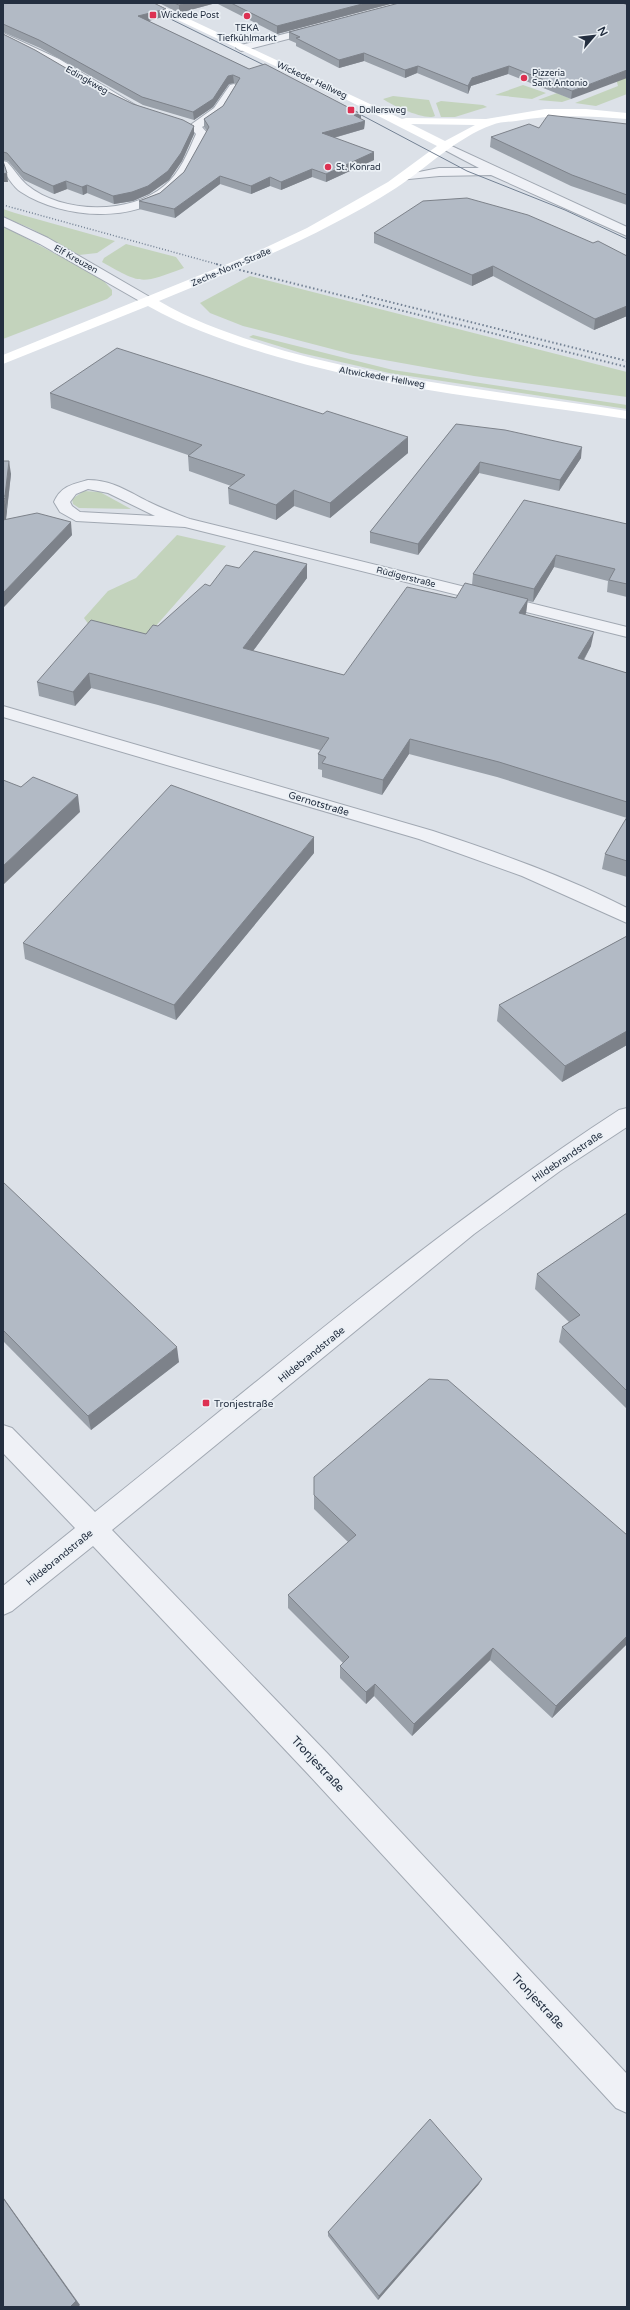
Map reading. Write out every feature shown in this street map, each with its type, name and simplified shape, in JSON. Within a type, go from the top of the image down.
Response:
[{"type":"main road","name":"Wickeder Hellweg","points":[[147,3],[396,120],[445,146]]},
{"type":"main road","points":[[396,120],[419,123],[489,122],[545,112],[586,112],[627,116]]},
{"type":"main road","points":[[445,146],[489,122]]},
{"type":"main road","name":"Zeche-Norm-Straße","points":[[3,360],[148,300],[256,258],[337,217],[404,178],[445,146]]},
{"type":"main road","name":"Altwickeder Hellweg","points":[[148,300],[171,315],[201,328],[304,362],[386,379],[627,415]]},
{"type":"street","points":[[241,48],[329,25]]},
{"type":"street","name":"Edingkweg","points":[[3,36],[55,61],[143,111]]},
{"type":"street","points":[[195,126],[211,119],[224,104],[234,87]]},
{"type":"street","points":[[3,164],[24,189],[51,202],[74,207],[100,210],[126,208],[146,203],[168,189],[181,175],[202,134],[195,126],[183,123]]},
{"type":"street","name":"Wickeder Hellweg","points":[[445,146],[495,172],[561,200],[627,232]]},
{"type":"street","name":"Wickeder Hellweg","points":[[404,178],[455,171],[495,172]]},
{"type":"street","name":"Elf Kreuzen","points":[[3,221],[44,241],[148,300]]},
{"type":"street","name":"Rüdigerstraße","points":[[185,522],[82,517],[65,509],[62,502],[65,494],[73,489],[85,485],[97,484],[113,488],[153,510],[185,522],[627,632]]},
{"type":"street","name":"Gernotstraße","points":[[3,711],[228,776],[470,849],[546,878],[627,916]]},
{"type":"street","name":"Hildebrandstraße","points":[[3,1602],[466,1228],[552,1165],[627,1116]]},
{"type":"street","name":"Tronjestraße","points":[[3,1436],[94,1528],[300,1745],[627,2096]]},
{"type":"green space","points":[[627,68],[627,94],[596,106],[575,103],[618,86],[615,75]]},
{"type":"green space","points":[[523,85],[546,93],[532,99],[495,95]]},
{"type":"green space","points":[[557,93],[571,99],[562,102],[538,100]]},
{"type":"green space","points":[[393,96],[429,100],[435,116],[431,117],[417,114],[393,105],[383,99]]},
{"type":"green space","points":[[441,101],[483,105],[487,107],[455,117],[441,117],[436,103]]},
{"type":"green space","points":[[3,209],[115,241],[97,253],[79,255],[30,228],[3,217]]},
{"type":"green space","points":[[3,226],[101,278],[112,290],[112,295],[107,299],[3,339]]},
{"type":"green space","points":[[126,244],[176,257],[184,268],[158,277],[142,280],[126,275],[102,262],[104,258]]},
{"type":"green space","points":[[250,276],[627,372],[627,397],[474,376],[351,354],[243,326],[210,313],[200,303]]},
{"type":"green space","points":[[253,335],[393,370],[627,405],[627,409],[389,373],[301,353],[249,337]]},
{"type":"green space","points":[[84,491],[100,492],[131,509],[79,508],[73,504],[72,499]]},
{"type":"green space","points":[[177,535],[226,546],[140,644],[94,632],[84,618],[108,591],[136,578]]},
{"type":"building","points":[[3,3],[154,3],[166,9],[138,16],[249,69],[265,64],[361,114],[354,115],[365,121],[322,133],[374,152],[326,174],[312,169],[281,182],[270,177],[251,186],[220,176],[174,209],[139,201],[160,193],[184,172],[209,127],[204,119],[223,106],[240,78],[233,75],[228,76],[213,99],[193,112],[142,97],[39,40],[3,24]]},
{"type":"building","points":[[174,3],[187,3],[179,5]]},
{"type":"building","points":[[231,3],[366,3],[277,26]]},
{"type":"building","points":[[399,3],[623,3],[627,5],[627,70],[572,91],[509,66],[472,78],[468,86],[418,66],[405,70],[364,53],[339,60],[296,38],[300,37],[289,32]]},
{"type":"building","points":[[3,34],[35,50],[100,88],[133,104],[183,120],[194,126],[181,153],[168,171],[148,186],[132,192],[113,196],[87,185],[82,187],[66,181],[53,186],[23,172],[7,153],[3,152]]},
{"type":"building","points":[[548,115],[627,124],[627,195],[572,175],[491,137],[529,124],[539,128]]},
{"type":"building","points":[[3,161],[7,173],[3,174]]},
{"type":"building","points":[[467,198],[528,215],[593,243],[598,241],[627,256],[627,306],[595,319],[493,266],[472,275],[374,233],[423,201]]},
{"type":"building","points":[[117,348],[323,414],[327,411],[408,437],[330,503],[294,490],[276,505],[228,488],[245,475],[188,456],[202,445],[50,393]]},
{"type":"building","points":[[456,424],[505,430],[582,447],[560,480],[480,462],[418,544],[370,532]]},
{"type":"building","points":[[3,461],[9,461],[5,496],[3,496]]},
{"type":"building","points":[[5,498],[3,512],[3,500]]},
{"type":"building","points":[[524,500],[627,524],[627,584],[609,580],[615,569],[556,555],[534,589],[473,574]]},
{"type":"building","points":[[37,513],[71,522],[3,593],[3,520]]},
{"type":"building","points":[[254,551],[307,564],[243,648],[344,675],[407,587],[456,598],[465,583],[528,599],[519,613],[594,632],[578,658],[627,673],[627,802],[499,762],[410,739],[383,780],[322,763],[326,757],[318,754],[329,738],[89,673],[73,692],[37,682],[91,620],[146,634],[153,625],[158,626],[205,584],[210,586],[226,565],[239,568]]},
{"type":"building","points":[[33,777],[78,795],[3,866],[3,780],[21,787]]},
{"type":"building","points":[[171,785],[314,837],[174,1005],[23,943]]},
{"type":"building","points":[[627,817],[627,861],[605,854]]},
{"type":"building","points":[[627,936],[627,1031],[565,1066],[499,1005]]},
{"type":"building","points":[[3,1182],[177,1347],[88,1416],[3,1330]]},
{"type":"building","points":[[627,1213],[627,1391],[562,1327],[580,1315],[537,1274]]},
{"type":"building","points":[[429,1379],[448,1380],[627,1535],[627,1636],[556,1706],[493,1648],[414,1724],[375,1684],[366,1692],[340,1666],[349,1657],[288,1595],[356,1535],[314,1495],[314,1477]]},
{"type":"building","points":[[430,2119],[482,2179],[379,2296],[328,2232]]},
{"type":"building","points":[[3,2198],[76,2301],[70,2307],[3,2307]]},
{"type":"tram line","points":[[138,3],[274,70]]},
{"type":"tram line","points":[[350,109],[467,171],[565,210],[627,239]]},
{"type":"railway","points":[[3,205],[220,265]]},
{"type":"railway","points":[[216,264],[627,367]]},
{"type":"railway","points":[[362,295],[627,361]]},
{"type":"place","name":"Wickede Post","points":[[153,15]]},
{"type":"place","name":"TEKA Tiefkühlmarkt","points":[[247,16]]},
{"type":"place","name":"Pizzeria Sant Antonio","points":[[524,78]]},
{"type":"place","name":"Dollersweg","points":[[351,110]]},
{"type":"place","name":"St. Konrad","points":[[328,167]]},
{"type":"place","name":"Tronjestraße","points":[[206,1403]]}]
